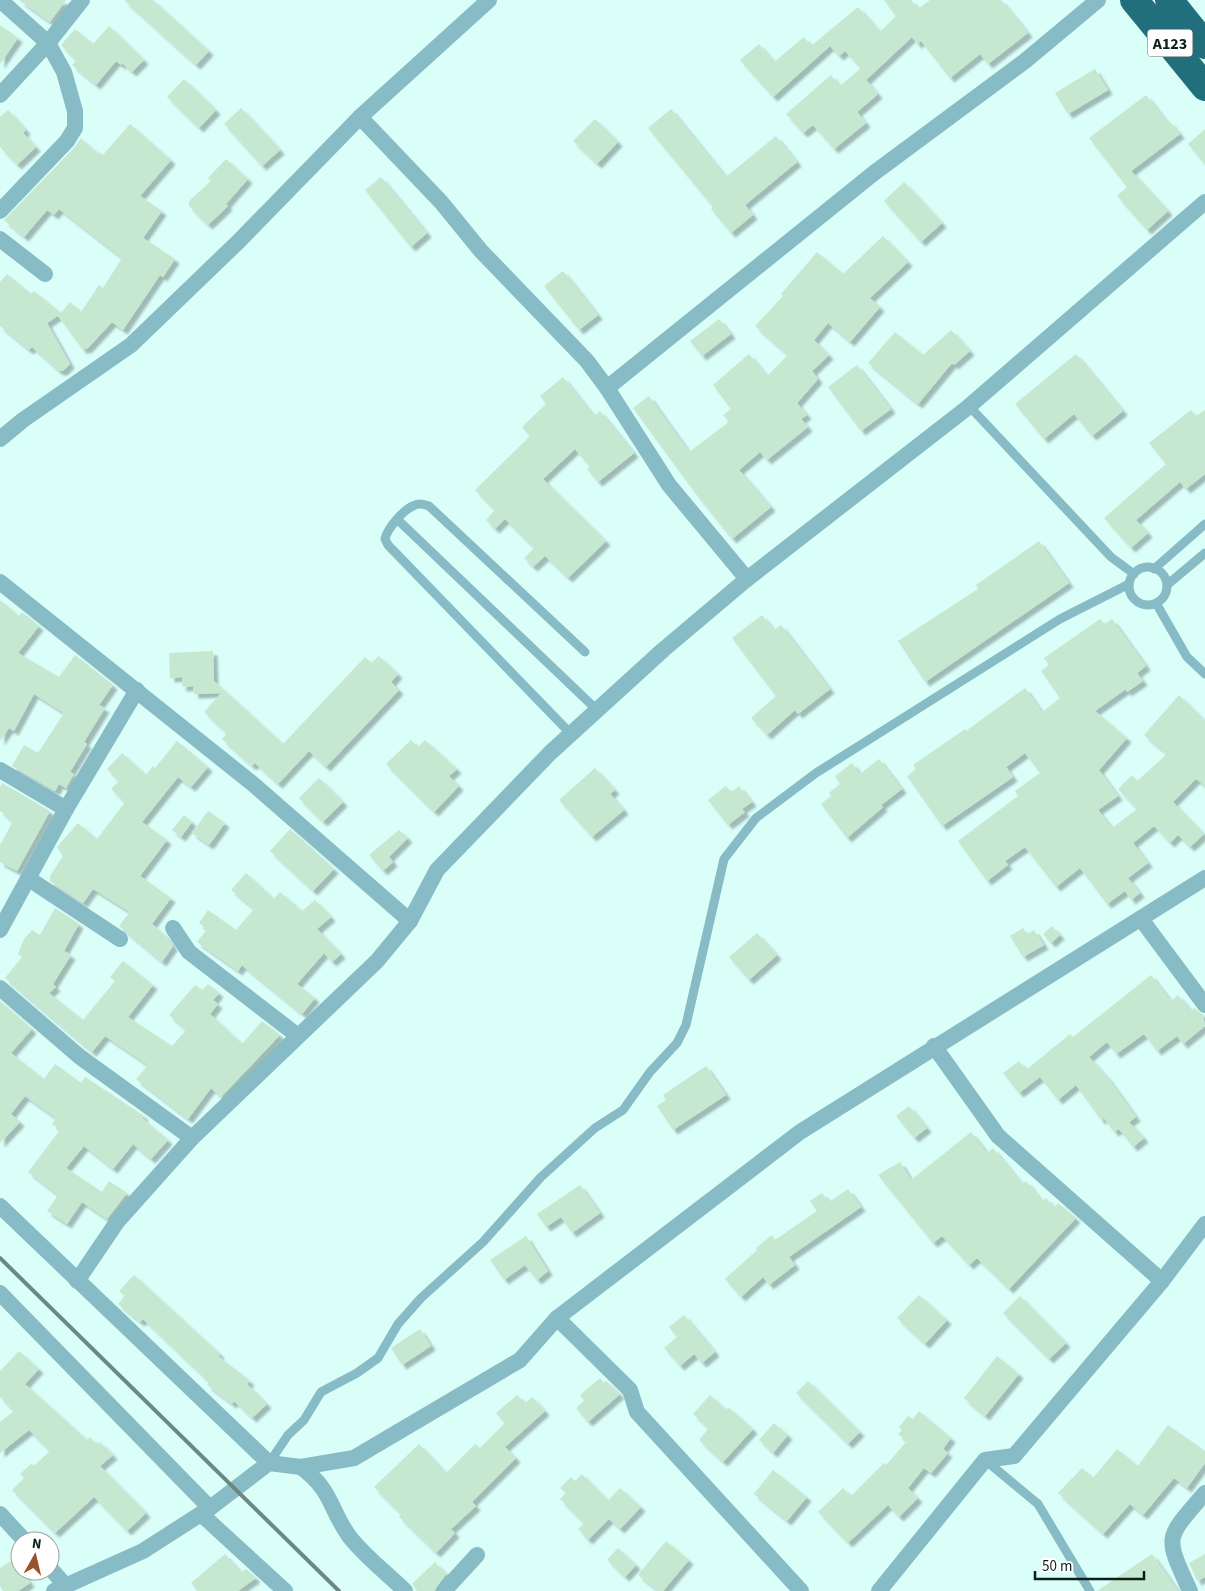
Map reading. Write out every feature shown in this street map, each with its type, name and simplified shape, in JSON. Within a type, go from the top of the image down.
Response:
[{"type":"highway","name":"A123","points":[[1134,0],[1205,87]]},
{"type":"highway","name":"A123","points":[[1169,0],[1205,45]]},
{"type":"street","points":[[0,0],[48,43],[64,72],[75,111],[75,128],[67,142],[0,211]]},
{"type":"street","points":[[0,94],[48,43],[82,0]]},
{"type":"street","points":[[0,438],[132,345],[239,241],[360,117],[489,0]]},
{"type":"street","points":[[607,388],[866,179],[1025,61],[1098,0]]},
{"type":"street","points":[[360,117],[441,202],[481,251],[587,361],[607,388],[669,485],[747,579]]},
{"type":"street","points":[[77,1281],[117,1222],[192,1138],[377,961],[410,921],[437,870],[571,734],[663,650],[747,579],[969,406],[1205,202]]},
{"type":"street","points":[[0,239],[45,274]]},
{"type":"street","points":[[0,582],[253,784],[410,921]]},
{"type":"street","points":[[0,930],[66,809],[137,690]]},
{"type":"street","points":[[0,770],[66,809]]},
{"type":"street","points":[[0,1206],[269,1462],[301,1467],[354,1458],[520,1360],[557,1318],[800,1132],[934,1046],[1205,878]]},
{"type":"street","points":[[29,879],[120,939]]},
{"type":"street","points":[[1140,919],[1205,1005]]},
{"type":"street","points":[[173,928],[189,952],[298,1036]]},
{"type":"street","points":[[0,988],[80,1057],[192,1138]]},
{"type":"street","points":[[934,1046],[998,1136],[1162,1281]]},
{"type":"street","points":[[879,1591],[985,1460],[1014,1456],[1162,1281],[1205,1224]]},
{"type":"street","points":[[0,1293],[206,1511],[285,1591]]},
{"type":"street","points":[[557,1318],[630,1390],[637,1412],[800,1591]]},
{"type":"street","points":[[60,1588],[143,1551],[206,1511],[269,1462]]},
{"type":"street","points":[[301,1467],[317,1479],[324,1488],[349,1536],[405,1591]]},
{"type":"street","points":[[1190,1591],[1172,1551],[1171,1538],[1175,1528],[1205,1493]]},
{"type":"street","points":[[0,1514],[16,1531]]},
{"type":"street","points":[[444,1591],[477,1555]]},
{"type":"lane","points":[[969,406],[1111,557],[1134,574]]},
{"type":"lane","points":[[571,734],[388,545],[385,539],[386,532],[411,506],[420,504],[428,506],[585,652]]},
{"type":"lane","points":[[398,520],[597,710]]},
{"type":"lane","points":[[1154,569],[1205,524]]},
{"type":"lane","points":[[1166,585],[1205,553]]},
{"type":"lane","points":[[269,1462],[288,1435],[304,1420],[321,1392],[357,1373],[378,1358],[398,1324],[421,1298],[483,1242],[541,1177],[595,1128],[623,1110],[650,1072],[677,1043],[686,1025],[724,859],[756,818],[816,773],[1051,624],[1079,607],[1129,584],[1134,574],[1146,568],[1160,572],[1166,585],[1166,592],[1156,603],[1148,605],[1134,599],[1129,584]]},
{"type":"lane","points":[[1156,603],[1187,657],[1205,674]]},
{"type":"lane","points":[[985,1460],[1038,1504],[1090,1591]]},
{"type":"building","points":[[19,0],[66,0],[50,22]]},
{"type":"building","points":[[124,0],[153,0],[209,51],[196,65]]},
{"type":"building","points":[[884,0],[911,0],[918,9],[930,0],[1001,0],[1028,33],[988,64],[980,54],[950,78],[921,41],[917,44],[912,37],[866,80],[878,94],[857,112],[866,123],[834,149],[813,125],[803,133],[786,114],[831,75],[840,86],[861,68],[845,51],[839,56],[830,46],[773,97],[740,60],[759,44],[774,62],[804,37],[811,46],[858,7],[880,32],[896,16]]},
{"type":"building","points":[[0,25],[18,38],[0,64]]},
{"type":"building","points":[[109,26],[144,60],[132,72],[122,63],[121,65],[116,61],[96,85],[72,65],[76,60],[61,45],[75,29],[93,44]]},
{"type":"building","points":[[1095,69],[1108,90],[1068,114],[1055,93]]},
{"type":"building","points":[[184,79],[216,110],[199,128],[167,97]]},
{"type":"building","points":[[1146,95],[1168,123],[1170,122],[1180,134],[1131,171],[1168,211],[1147,230],[1117,196],[1127,187],[1089,138]]},
{"type":"building","points":[[241,108],[280,150],[262,166],[224,124]]},
{"type":"building","points":[[671,109],[726,177],[776,136],[797,162],[745,205],[753,215],[731,233],[711,209],[713,207],[648,128]]},
{"type":"building","points":[[8,110],[26,130],[23,133],[36,147],[17,165],[0,147],[0,117]]},
{"type":"building","points":[[595,119],[618,142],[597,164],[573,141]]},
{"type":"building","points":[[130,124],[171,160],[140,196],[162,211],[143,238],[175,259],[163,277],[160,275],[123,330],[112,322],[87,349],[83,350],[59,315],[47,323],[70,364],[63,371],[59,371],[32,347],[29,350],[0,326],[0,282],[7,274],[31,294],[34,291],[61,313],[70,302],[81,312],[99,285],[103,288],[122,258],[59,209],[54,215],[47,210],[24,237],[4,220],[74,148],[81,138],[98,154],[99,152],[103,155]]},
{"type":"building","points":[[1205,129],[1205,164],[1188,144]]},
{"type":"building","points":[[226,159],[248,179],[226,204],[228,206],[208,225],[189,206],[189,201],[211,181],[208,178]]},
{"type":"building","points":[[381,177],[427,233],[411,247],[365,190]]},
{"type":"building","points":[[904,182],[942,223],[921,242],[884,201]]},
{"type":"building","points":[[883,236],[908,262],[870,298],[880,307],[850,342],[828,323],[814,340],[829,355],[812,371],[818,379],[797,403],[807,415],[801,419],[808,427],[767,460],[760,452],[739,470],[771,507],[732,539],[696,494],[633,408],[649,396],[689,452],[729,422],[723,415],[731,409],[713,385],[749,354],[767,376],[788,355],[755,326],[783,296],[781,294],[817,252],[843,274]]},
{"type":"building","points":[[563,271],[598,315],[579,330],[544,286]]},
{"type":"building","points":[[719,319],[731,334],[702,356],[690,341]]},
{"type":"building","points":[[951,330],[970,351],[954,365],[952,363],[918,404],[868,363],[895,332],[923,355]]},
{"type":"building","points":[[1076,354],[1123,411],[1092,436],[1074,414],[1044,439],[1015,404]]},
{"type":"building","points":[[857,365],[891,409],[861,431],[828,387]]},
{"type":"building","points":[[563,377],[594,416],[600,411],[634,453],[598,482],[587,469],[590,467],[575,449],[543,479],[606,541],[568,578],[545,556],[533,567],[524,558],[534,548],[505,519],[495,529],[486,520],[495,510],[475,490],[530,436],[522,427],[546,404],[540,396]]},
{"type":"building","points":[[1191,410],[1196,416],[1205,410],[1205,474],[1186,489],[1180,482],[1136,520],[1148,533],[1131,548],[1104,518],[1166,464],[1149,443]]},
{"type":"building","points":[[1039,541],[1069,583],[925,682],[898,641],[978,589],[976,585]]},
{"type":"building","points":[[0,600],[19,616],[22,612],[39,626],[18,653],[59,677],[75,655],[113,685],[99,705],[105,708],[84,742],[87,744],[70,772],[74,774],[66,788],[59,784],[55,791],[12,766],[24,745],[38,753],[64,713],[34,694],[14,731],[9,728],[0,741]]},
{"type":"building","points":[[762,615],[774,630],[781,625],[830,689],[798,714],[795,710],[767,735],[751,718],[776,696],[732,638]]},
{"type":"building","points":[[1100,619],[1105,624],[1112,619],[1146,666],[1137,673],[1143,681],[1127,692],[1126,689],[1095,711],[1127,738],[1099,770],[1118,796],[1098,810],[1112,828],[1137,809],[1118,789],[1132,775],[1137,781],[1167,754],[1144,735],[1179,695],[1205,721],[1205,786],[1196,779],[1173,802],[1204,834],[1190,847],[1178,835],[1170,843],[1154,826],[1133,843],[1148,863],[1128,878],[1140,893],[1131,900],[1125,891],[1107,904],[1080,868],[1056,887],[1025,847],[1005,861],[1008,865],[987,881],[958,841],[1018,796],[1015,791],[1040,773],[1025,753],[1006,767],[1013,777],[942,826],[907,776],[916,769],[913,765],[965,729],[966,731],[1025,688],[1042,712],[1060,698],[1041,671],[1049,665],[1044,658]]},
{"type":"building","points":[[213,651],[214,681],[283,744],[365,657],[371,663],[379,656],[398,674],[391,682],[399,690],[326,767],[309,751],[278,784],[255,763],[252,766],[222,739],[227,733],[204,712],[221,693],[194,694],[193,686],[182,687],[182,677],[170,678],[169,653]]},
{"type":"building","points":[[411,740],[418,747],[425,740],[457,769],[449,776],[459,786],[434,812],[386,764]]},
{"type":"building","points":[[177,741],[208,767],[191,787],[178,777],[142,822],[167,840],[140,876],[171,898],[152,924],[166,936],[173,946],[162,962],[119,926],[130,912],[93,889],[83,903],[50,881],[50,876],[63,856],[57,847],[78,823],[97,839],[125,802],[111,789],[119,781],[107,769],[122,753],[146,775],[153,766],[155,768]]},
{"type":"building","points":[[879,759],[902,789],[881,805],[883,807],[847,838],[821,804],[831,796],[829,793],[840,784],[835,776],[852,763],[860,774]]},
{"type":"building","points":[[595,768],[615,790],[610,794],[624,810],[592,837],[559,800]]},
{"type":"building","points":[[319,778],[343,802],[323,822],[299,798]]},
{"type":"building","points":[[2,783],[50,811],[17,871],[0,862],[0,845],[13,821],[0,811],[0,787]]},
{"type":"building","points":[[726,786],[731,792],[739,786],[752,802],[742,809],[745,812],[728,825],[708,800]]},
{"type":"building","points":[[208,811],[225,823],[209,845],[192,833]]},
{"type":"building","points":[[184,815],[192,822],[181,837],[172,830]]},
{"type":"building","points":[[290,829],[334,869],[313,891],[270,851]]},
{"type":"building","points":[[399,830],[408,838],[389,857],[393,862],[383,871],[369,855]]},
{"type":"building","points":[[246,873],[274,899],[280,892],[302,911],[315,900],[331,917],[317,929],[341,954],[332,962],[324,953],[297,984],[315,998],[302,1014],[242,965],[238,971],[197,942],[207,929],[199,923],[208,910],[236,930],[254,909],[231,890]]},
{"type":"building","points":[[55,908],[79,924],[64,951],[71,955],[53,984],[56,987],[49,993],[83,1020],[115,981],[110,977],[123,961],[153,985],[128,1017],[172,1046],[186,1030],[169,1015],[195,985],[202,990],[208,984],[219,993],[213,1000],[218,1004],[210,1014],[242,1044],[262,1021],[280,1035],[221,1097],[211,1088],[188,1119],[136,1079],[148,1065],[105,1036],[92,1052],[5,978],[22,957],[18,954],[24,939],[32,930],[40,935]]},
{"type":"building","points":[[1052,926],[1060,935],[1051,943],[1043,934]]},
{"type":"building","points":[[1023,928],[1027,934],[1034,930],[1044,945],[1023,957],[1010,936]]},
{"type":"building","points":[[757,933],[777,955],[749,980],[729,957]]},
{"type":"building","points":[[1151,975],[1171,1001],[1178,995],[1191,1011],[1194,1008],[1203,1015],[1205,1026],[1183,1044],[1177,1036],[1157,1051],[1144,1034],[1116,1054],[1107,1042],[1089,1057],[1107,1077],[1136,1117],[1129,1122],[1144,1138],[1133,1147],[1119,1129],[1114,1132],[1104,1118],[1101,1120],[1076,1085],[1058,1100],[1040,1077],[1019,1093],[1003,1073],[1019,1061],[1026,1070],[1070,1034],[1073,1037]]},
{"type":"building","points":[[0,1001],[32,1029],[11,1053],[44,1079],[55,1064],[81,1083],[85,1077],[144,1116],[142,1118],[168,1140],[151,1159],[133,1144],[113,1169],[84,1146],[66,1168],[102,1192],[109,1181],[127,1193],[107,1219],[82,1202],[67,1224],[47,1211],[58,1195],[28,1172],[60,1130],[52,1124],[56,1118],[25,1096],[11,1114],[20,1122],[0,1143]]},
{"type":"building","points":[[706,1066],[726,1095],[673,1130],[657,1106],[666,1100],[663,1095]]},
{"type":"building","points":[[909,1106],[927,1128],[914,1138],[896,1116]]},
{"type":"building","points":[[971,1132],[987,1153],[993,1148],[1022,1184],[1026,1181],[1042,1201],[1046,1198],[1055,1207],[1058,1203],[1076,1218],[1009,1289],[977,1258],[969,1265],[942,1236],[933,1243],[878,1175],[900,1162],[911,1180]]},
{"type":"building","points":[[580,1185],[600,1213],[572,1233],[561,1217],[546,1227],[537,1214]]},
{"type":"building","points":[[848,1189],[861,1207],[789,1257],[795,1265],[769,1285],[763,1277],[741,1297],[725,1279],[772,1235],[775,1240],[817,1211],[810,1201],[822,1193],[829,1202]]},
{"type":"building","points":[[526,1236],[548,1271],[537,1280],[525,1265],[504,1280],[490,1260]]},
{"type":"building","points":[[134,1275],[220,1354],[218,1356],[250,1381],[247,1384],[267,1404],[252,1418],[234,1401],[232,1404],[207,1385],[209,1382],[143,1319],[140,1322],[118,1304],[125,1296],[119,1291]]},
{"type":"building","points":[[919,1295],[947,1320],[925,1344],[897,1318]]},
{"type":"building","points":[[1020,1296],[1066,1343],[1049,1359],[1003,1313]]},
{"type":"building","points":[[684,1315],[715,1352],[702,1363],[694,1354],[680,1366],[664,1348],[677,1337],[669,1327]]},
{"type":"building","points":[[420,1329],[431,1346],[402,1365],[391,1348]]},
{"type":"building","points":[[19,1351],[39,1369],[25,1384],[87,1440],[90,1437],[97,1445],[100,1442],[113,1455],[100,1466],[146,1513],[127,1531],[94,1497],[57,1531],[53,1531],[12,1490],[24,1478],[20,1474],[31,1464],[35,1465],[50,1451],[29,1430],[0,1453],[0,1422],[14,1411],[0,1397],[0,1371]]},
{"type":"building","points":[[997,1356],[1019,1374],[985,1416],[964,1398]]},
{"type":"building","points":[[600,1378],[620,1394],[588,1422],[576,1408],[584,1401],[580,1395]]},
{"type":"building","points":[[808,1381],[860,1432],[848,1444],[796,1393]]},
{"type":"building","points":[[517,1395],[525,1403],[532,1397],[545,1411],[505,1447],[516,1458],[472,1502],[476,1506],[451,1529],[455,1533],[436,1553],[399,1517],[401,1514],[374,1487],[419,1444],[446,1473],[475,1444],[480,1448],[505,1423],[496,1413]]},
{"type":"building","points":[[710,1395],[726,1410],[728,1407],[753,1429],[723,1462],[699,1440],[709,1428],[693,1414]]},
{"type":"building","points":[[919,1411],[951,1438],[943,1449],[948,1453],[931,1473],[924,1468],[908,1488],[918,1498],[899,1517],[888,1505],[848,1543],[818,1512],[843,1488],[851,1496],[884,1463],[886,1465],[907,1441],[898,1434],[902,1430],[899,1427],[908,1416],[913,1419]]},
{"type":"building","points":[[774,1423],[788,1435],[773,1453],[759,1440]]},
{"type":"building","points":[[1168,1425],[1205,1451],[1205,1463],[1187,1488],[1174,1478],[1143,1515],[1130,1504],[1103,1534],[1058,1493],[1082,1468],[1093,1478],[1117,1449],[1138,1466]]},
{"type":"building","points":[[773,1470],[807,1497],[787,1521],[754,1494]]},
{"type":"building","points":[[582,1474],[608,1501],[620,1488],[641,1507],[620,1529],[609,1519],[588,1540],[578,1529],[584,1523],[560,1499],[566,1493],[560,1488],[571,1477],[575,1481]]},
{"type":"building","points":[[666,1541],[689,1560],[663,1591],[658,1591],[638,1575]]},
{"type":"building","points":[[618,1548],[636,1565],[625,1577],[607,1560]]},
{"type":"building","points":[[225,1554],[241,1573],[246,1569],[256,1578],[238,1591],[198,1591],[191,1583]]},
{"type":"building","points":[[1152,1554],[1178,1591],[1097,1591]]},
{"type":"building","points":[[1205,1554],[1205,1577],[1197,1581],[1189,1563]]},
{"type":"building","points":[[10,1562],[10,1581],[29,1581],[30,1583],[18,1591],[3,1591],[0,1586],[0,1568]]},
{"type":"building","points":[[435,1562],[446,1574],[434,1591],[417,1591],[412,1584]]},
{"type":"railway","points":[[0,1258],[339,1591]]}]
